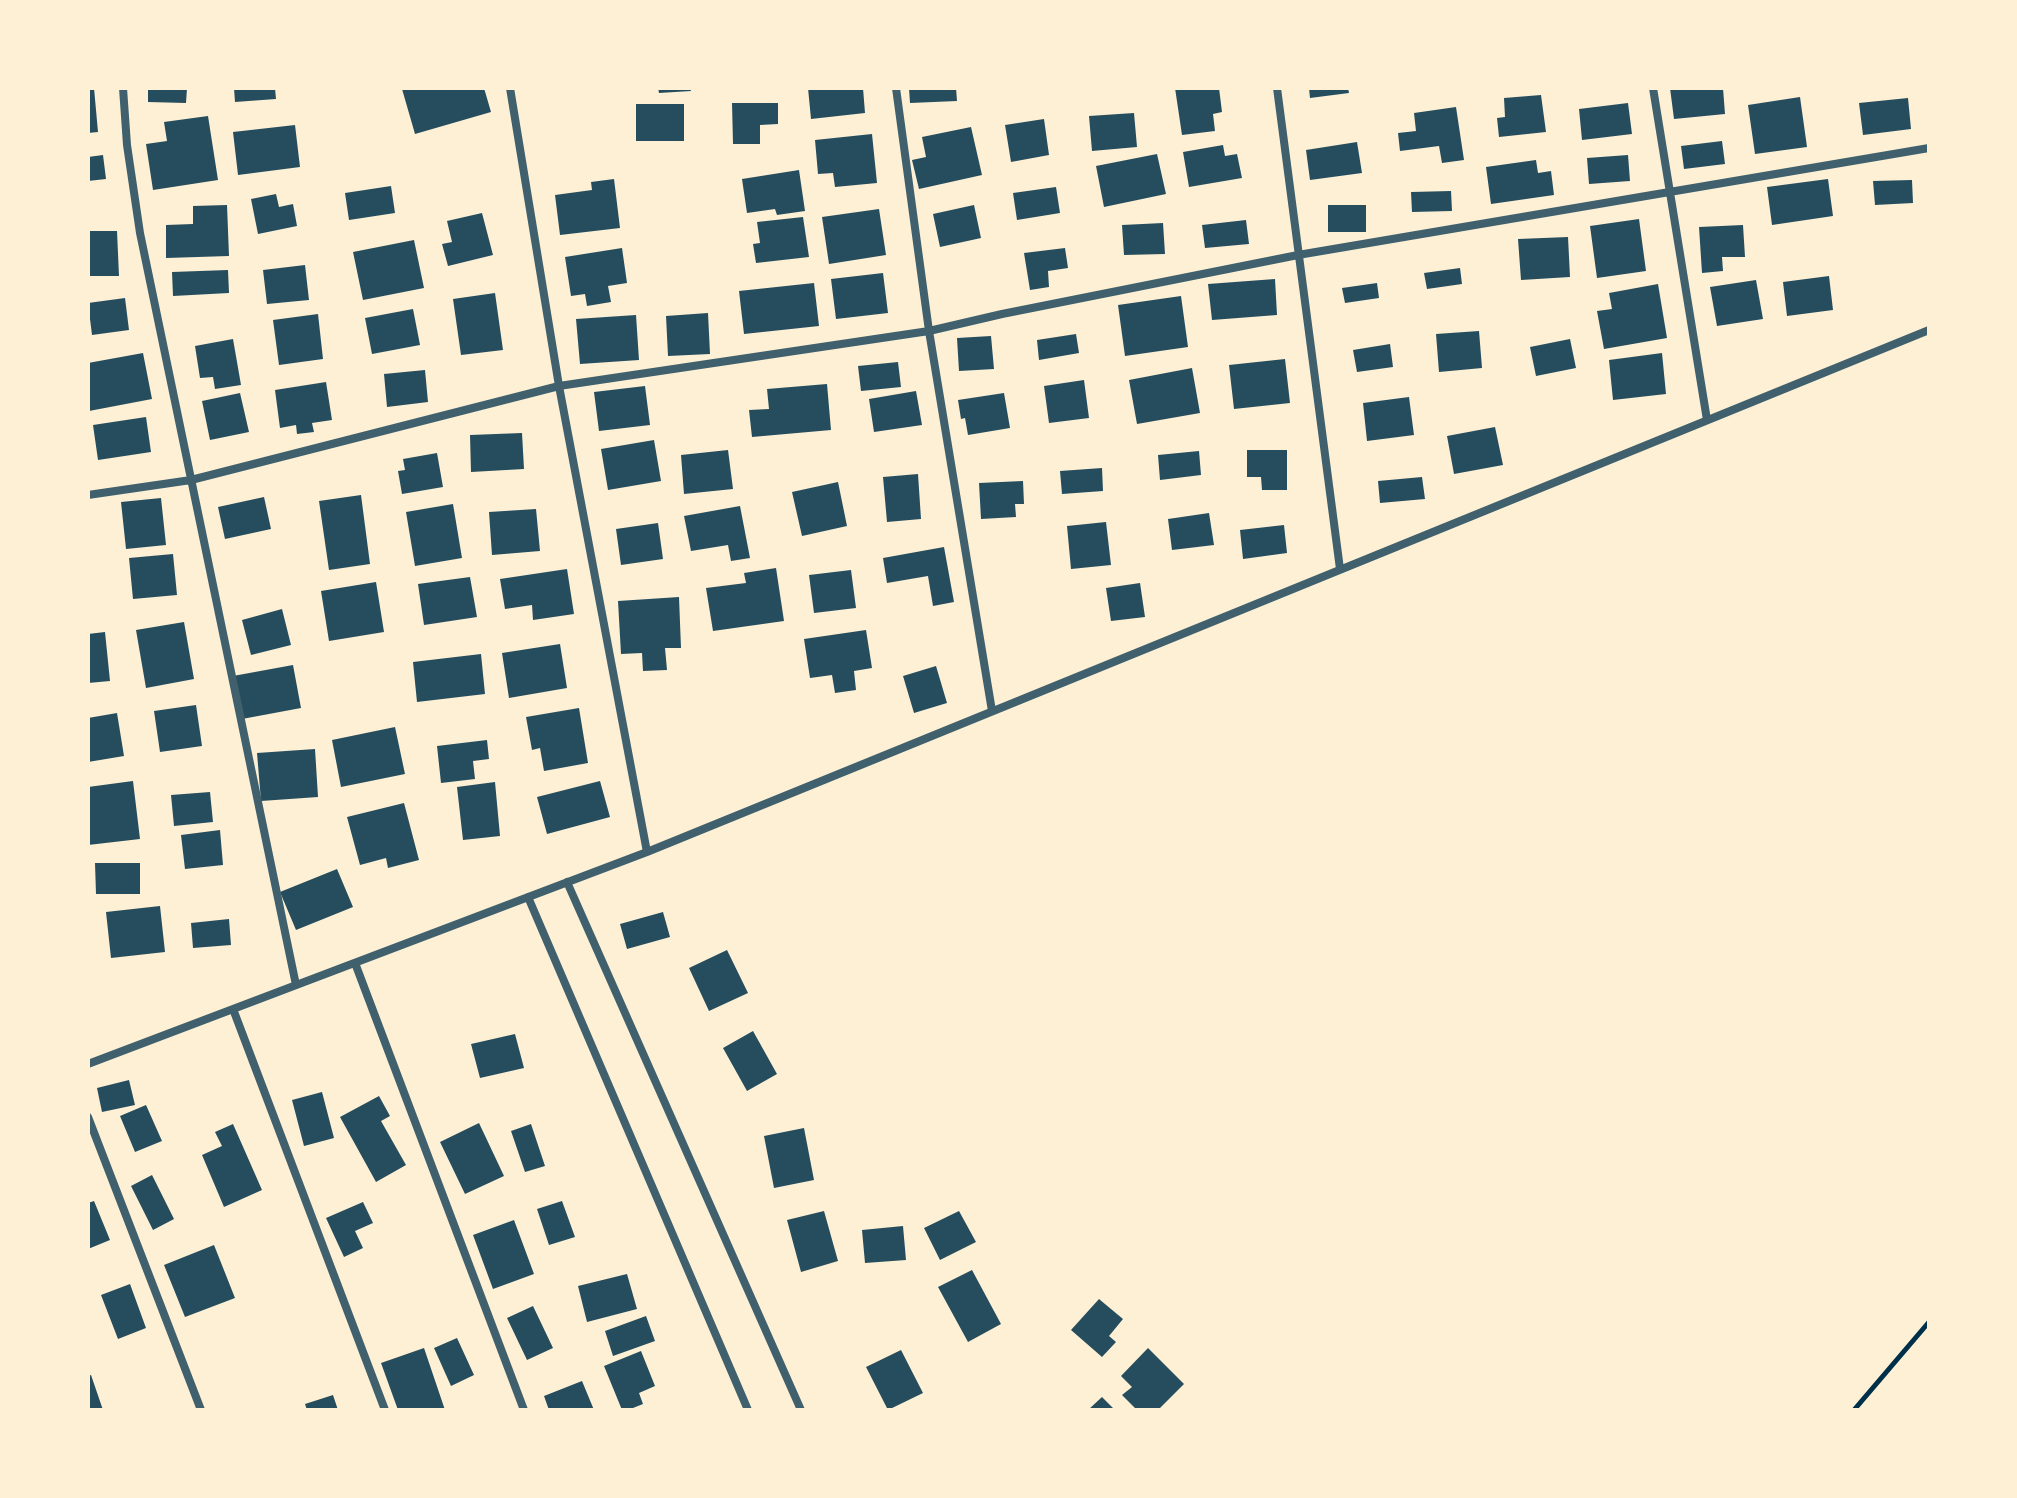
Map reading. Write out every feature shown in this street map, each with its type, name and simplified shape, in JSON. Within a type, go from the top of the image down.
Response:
[{"type":"street","points":[[123,88],[127,145],[140,233],[296,985]]},
{"type":"street","points":[[510,88],[559,386],[647,852]]},
{"type":"street","points":[[896,88],[929,331],[992,711]]},
{"type":"street","points":[[1277,88],[1340,569]]},
{"type":"street","points":[[1653,88],[1707,420]]},
{"type":"street","points":[[88,495],[191,480],[559,386],[929,331],[1298,255],[1929,148]]},
{"type":"street","points":[[88,1064],[647,852],[1929,330]]},
{"type":"street","points":[[567,882],[801,1410]]},
{"type":"street","points":[[528,897],[748,1410]]},
{"type":"street","points":[[355,963],[524,1410]]},
{"type":"street","points":[[233,1009],[385,1410]]},
{"type":"street","points":[[88,1117],[201,1410]]},
{"type":"path","points":[[1854,1410],[1929,1322]]},
{"type":"building","points":[[88,88],[94,88],[98,132],[88,133]]},
{"type":"building","points":[[148,88],[187,88],[186,103],[148,102]]},
{"type":"building","points":[[234,88],[275,88],[276,99],[235,102]]},
{"type":"building","points":[[484,88],[491,112],[415,134],[402,89]]},
{"type":"building","points":[[658,88],[690,88],[691,91],[659,93]]},
{"type":"building","points":[[808,88],[863,88],[865,113],[811,119]]},
{"type":"building","points":[[909,88],[956,88],[957,101],[910,103]]},
{"type":"building","points":[[1175,88],[1219,88],[1222,112],[1213,114],[1215,131],[1182,135]]},
{"type":"building","points":[[1309,88],[1348,88],[1349,93],[1310,98]]},
{"type":"building","points":[[1670,88],[1723,88],[1725,114],[1674,119]]},
{"type":"building","points":[[1541,95],[1546,132],[1499,137],[1497,118],[1505,117],[1504,98]]},
{"type":"building","points":[[1800,97],[1807,147],[1755,154],[1748,105]]},
{"type":"building","points":[[1908,98],[1911,129],[1863,135],[1859,103]]},
{"type":"building","points":[[732,103],[778,103],[778,124],[760,125],[760,144],[733,144]]},
{"type":"building","points":[[1628,103],[1632,134],[1582,140],[1579,109]]},
{"type":"building","points":[[636,104],[684,104],[684,141],[636,141]]},
{"type":"building","points":[[1456,107],[1464,160],[1442,163],[1439,146],[1400,151],[1398,133],[1416,131],[1414,113]]},
{"type":"building","points":[[1134,113],[1137,147],[1092,151],[1089,116]]},
{"type":"building","points":[[208,116],[218,180],[153,190],[146,144],[167,141],[164,122]]},
{"type":"building","points":[[1044,119],[1049,155],[1011,162],[1005,125]]},
{"type":"building","points":[[295,125],[300,167],[238,175],[233,132]]},
{"type":"building","points":[[971,127],[982,175],[919,189],[912,160],[926,157],[922,137]]},
{"type":"building","points":[[872,134],[877,183],[835,187],[833,173],[818,174],[815,140]]},
{"type":"building","points":[[1722,141],[1725,164],[1684,169],[1681,146]]},
{"type":"building","points":[[1357,142],[1362,173],[1310,180],[1306,150]]},
{"type":"building","points":[[1223,145],[1225,156],[1237,154],[1242,178],[1189,187],[1183,152]]},
{"type":"building","points":[[1157,154],[1166,194],[1104,207],[1096,166]]},
{"type":"building","points":[[103,155],[106,179],[88,181],[88,157]]},
{"type":"building","points":[[1628,155],[1630,181],[1589,184],[1587,158]]},
{"type":"building","points":[[1536,160],[1538,173],[1551,171],[1554,195],[1491,204],[1486,167]]},
{"type":"building","points":[[799,170],[805,211],[777,215],[775,209],[747,213],[742,179]]},
{"type":"building","points":[[614,179],[620,228],[560,235],[555,195],[592,190],[591,182]]},
{"type":"building","points":[[1828,179],[1833,216],[1772,225],[1767,187]]},
{"type":"building","points":[[1912,180],[1913,203],[1875,205],[1873,181]]},
{"type":"building","points":[[391,186],[395,213],[349,220],[345,193]]},
{"type":"building","points":[[1056,187],[1060,213],[1017,220],[1013,193]]},
{"type":"building","points":[[1451,191],[1452,211],[1412,212],[1411,192]]},
{"type":"building","points":[[276,194],[279,207],[293,204],[297,226],[258,234],[251,199]]},
{"type":"building","points":[[227,205],[229,256],[166,258],[166,225],[193,224],[193,206]]},
{"type":"building","points":[[974,205],[981,238],[940,247],[933,214]]},
{"type":"building","points":[[1328,205],[1366,205],[1366,232],[1328,232]]},
{"type":"building","points":[[879,209],[886,255],[829,264],[822,217]]},
{"type":"building","points":[[482,213],[493,255],[448,266],[442,244],[452,242],[447,221]]},
{"type":"building","points":[[803,217],[809,257],[756,263],[753,244],[760,243],[757,222]]},
{"type":"building","points":[[1639,219],[1646,271],[1597,278],[1590,226]]},
{"type":"building","points":[[1246,220],[1249,244],[1205,248],[1202,225]]},
{"type":"building","points":[[1163,223],[1165,254],[1124,255],[1122,225]]},
{"type":"building","points":[[1743,225],[1745,257],[1722,257],[1723,271],[1702,273],[1699,227]]},
{"type":"building","points":[[88,231],[117,231],[119,276],[88,276]]},
{"type":"building","points":[[1568,237],[1570,277],[1521,280],[1518,239]]},
{"type":"building","points":[[414,240],[424,288],[363,300],[353,252]]},
{"type":"building","points":[[622,248],[627,283],[608,286],[611,302],[587,306],[585,294],[571,296],[565,257]]},
{"type":"building","points":[[1065,248],[1068,268],[1048,271],[1049,287],[1030,290],[1024,253]]},
{"type":"building","points":[[305,265],[309,300],[267,304],[263,270]]},
{"type":"building","points":[[1460,268],[1462,284],[1427,289],[1424,273]]},
{"type":"building","points":[[228,270],[229,293],[173,296],[172,272]]},
{"type":"building","points":[[883,273],[888,313],[836,319],[831,279]]},
{"type":"building","points":[[1829,276],[1833,310],[1787,316],[1783,282]]},
{"type":"building","points":[[1275,279],[1277,315],[1212,320],[1208,284]]},
{"type":"building","points":[[1756,280],[1763,319],[1717,326],[1710,287]]},
{"type":"building","points":[[814,283],[819,326],[744,334],[739,291]]},
{"type":"building","points":[[1377,283],[1379,298],[1345,303],[1342,288]]},
{"type":"building","points":[[1658,284],[1667,338],[1604,349],[1597,311],[1612,309],[1609,293]]},
{"type":"building","points":[[495,293],[503,350],[461,355],[453,299]]},
{"type":"building","points":[[1181,296],[1188,347],[1125,356],[1118,305]]},
{"type":"building","points":[[125,298],[129,330],[92,335],[88,303]]},
{"type":"building","points":[[413,309],[420,345],[372,354],[365,318]]},
{"type":"building","points":[[708,313],[710,354],[668,356],[666,316]]},
{"type":"building","points":[[318,314],[323,359],[279,365],[273,320]]},
{"type":"building","points":[[636,315],[639,360],[580,364],[576,319]]},
{"type":"building","points":[[1479,331],[1482,368],[1439,372],[1436,334]]},
{"type":"building","points":[[1076,334],[1079,353],[1039,360],[1037,340]]},
{"type":"building","points":[[991,336],[994,369],[959,371],[957,338]]},
{"type":"building","points":[[233,339],[241,385],[215,389],[213,377],[200,378],[195,346]]},
{"type":"building","points":[[1570,339],[1576,368],[1536,376],[1530,347]]},
{"type":"building","points":[[1390,344],[1393,367],[1357,372],[1353,350]]},
{"type":"building","points":[[143,353],[152,399],[89,411],[88,363]]},
{"type":"building","points":[[1662,353],[1666,394],[1613,400],[1609,360]]},
{"type":"building","points":[[1285,359],[1290,403],[1234,409],[1229,365]]},
{"type":"building","points":[[898,362],[901,387],[861,391],[858,366]]},
{"type":"building","points":[[1192,368],[1200,413],[1137,424],[1129,380]]},
{"type":"building","points":[[425,370],[428,402],[387,407],[384,374]]},
{"type":"building","points":[[1084,380],[1089,418],[1049,423],[1044,386]]},
{"type":"building","points":[[326,382],[332,420],[312,423],[314,432],[297,434],[296,425],[280,428],[275,390]]},
{"type":"building","points":[[827,384],[831,430],[752,437],[749,410],[769,409],[767,389]]},
{"type":"building","points":[[645,386],[650,425],[599,431],[594,392]]},
{"type":"building","points":[[916,391],[922,425],[874,432],[869,399]]},
{"type":"building","points":[[240,393],[249,432],[210,440],[202,401]]},
{"type":"building","points":[[1004,393],[1010,428],[968,435],[958,400]]},
{"type":"building","points":[[1409,397],[1414,435],[1367,441],[1363,403]]},
{"type":"building","points":[[146,417],[151,452],[98,460],[93,425]]},
{"type":"building","points":[[1495,427],[1503,465],[1454,474],[1447,436]]},
{"type":"building","points":[[522,433],[524,469],[471,472],[470,435]]},
{"type":"building","points":[[654,440],[661,481],[608,490],[601,449]]},
{"type":"building","points":[[728,450],[733,489],[684,494],[681,455]]},
{"type":"building","points":[[1247,450],[1287,450],[1287,490],[1262,490],[1261,477],[1247,477]]},
{"type":"building","points":[[1199,451],[1201,475],[1160,480],[1158,455]]},
{"type":"building","points":[[437,453],[443,487],[402,494],[398,471],[405,470],[403,459]]},
{"type":"building","points":[[1102,468],[1103,491],[1062,494],[1060,471]]},
{"type":"building","points":[[918,474],[921,519],[887,522],[883,477]]},
{"type":"building","points":[[1422,477],[1425,499],[1380,503],[1378,481]]},
{"type":"building","points":[[1023,481],[1024,504],[1015,504],[1016,517],[981,519],[979,483]]},
{"type":"building","points":[[838,482],[847,526],[802,536],[792,492]]},
{"type":"building","points":[[361,495],[370,564],[329,570],[319,501]]},
{"type":"building","points":[[264,497],[271,529],[225,539],[218,507]]},
{"type":"building","points":[[161,498],[166,545],[126,549],[121,502]]},
{"type":"building","points":[[453,504],[462,558],[415,566],[406,512]]},
{"type":"building","points":[[740,506],[750,558],[731,561],[728,545],[691,551],[684,516]]},
{"type":"building","points":[[536,509],[540,551],[492,555],[489,512]]},
{"type":"building","points":[[1209,513],[1214,545],[1172,550],[1168,519]]},
{"type":"building","points":[[1106,522],[1111,565],[1071,569],[1067,526]]},
{"type":"building","points":[[658,523],[663,559],[621,565],[616,529]]},
{"type":"building","points":[[1284,525],[1287,553],[1243,559],[1240,530]]},
{"type":"building","points":[[944,547],[954,602],[933,606],[928,576],[887,583],[883,558]]},
{"type":"building","points":[[173,554],[177,595],[133,599],[129,558]]},
{"type":"building","points":[[776,568],[784,621],[713,631],[706,588],[746,583],[744,573]]},
{"type":"building","points":[[567,569],[574,614],[533,620],[532,605],[505,609],[500,579]]},
{"type":"building","points":[[851,570],[856,608],[814,613],[809,575]]},
{"type":"building","points":[[470,577],[477,617],[424,625],[418,584]]},
{"type":"building","points":[[376,582],[384,632],[329,641],[321,591]]},
{"type":"building","points":[[1140,583],[1145,617],[1111,621],[1106,588]]},
{"type":"building","points":[[679,597],[681,648],[665,648],[667,670],[643,671],[642,653],[621,654],[618,601]]},
{"type":"building","points":[[282,609],[291,645],[251,655],[242,620]]},
{"type":"building","points":[[184,622],[194,679],[146,688],[136,630]]},
{"type":"building","points":[[866,630],[872,668],[854,671],[856,690],[835,693],[832,675],[810,678],[804,639]]},
{"type":"building","points":[[105,632],[110,681],[88,683],[88,634]]},
{"type":"building","points":[[560,644],[567,688],[509,698],[502,653]]},
{"type":"building","points":[[481,654],[485,694],[417,702],[413,662]]},
{"type":"building","points":[[293,665],[301,708],[242,719],[233,676]]},
{"type":"building","points":[[936,666],[947,703],[914,713],[903,676]]},
{"type":"building","points":[[196,705],[202,746],[160,752],[154,711]]},
{"type":"building","points":[[579,708],[588,763],[544,771],[540,748],[532,750],[526,717]]},
{"type":"building","points":[[117,713],[124,756],[88,762],[88,718]]},
{"type":"building","points":[[395,727],[405,774],[341,787],[332,740]]},
{"type":"building","points":[[487,740],[489,759],[473,761],[475,779],[441,783],[437,746]]},
{"type":"building","points":[[315,749],[318,797],[261,801],[257,753]]},
{"type":"building","points":[[133,781],[140,839],[88,845],[88,787]]},
{"type":"building","points":[[600,781],[610,817],[547,834],[537,797]]},
{"type":"building","points":[[495,782],[500,836],[463,840],[457,787]]},
{"type":"building","points":[[210,792],[213,822],[174,826],[171,795]]},
{"type":"building","points":[[404,803],[419,860],[388,868],[386,858],[360,865],[347,817]]},
{"type":"building","points":[[220,830],[223,865],[185,869],[181,835]]},
{"type":"building","points":[[95,863],[140,863],[140,894],[96,894]]},
{"type":"building","points":[[337,869],[353,907],[296,930],[280,892]]},
{"type":"building","points":[[160,906],[165,952],[111,958],[106,912]]},
{"type":"building","points":[[663,912],[670,937],[627,949],[620,924]]},
{"type":"building","points":[[229,919],[231,945],[193,948],[191,923]]},
{"type":"building","points":[[727,950],[748,993],[709,1011],[689,968]]},
{"type":"building","points":[[753,1031],[777,1074],[747,1091],[723,1048]]},
{"type":"building","points":[[515,1034],[524,1068],[480,1078],[471,1044]]},
{"type":"building","points":[[129,1080],[135,1105],[102,1112],[97,1088]]},
{"type":"building","points":[[322,1092],[334,1138],[304,1146],[292,1100]]},
{"type":"building","points":[[379,1096],[390,1116],[381,1121],[406,1165],[376,1182],[340,1117]]},
{"type":"building","points":[[146,1105],[162,1141],[135,1152],[120,1116]]},
{"type":"building","points":[[479,1123],[504,1176],[465,1194],[440,1142]]},
{"type":"building","points":[[233,1124],[262,1190],[224,1207],[202,1155],[222,1146],[215,1132]]},
{"type":"building","points":[[531,1124],[545,1166],[525,1172],[511,1131]]},
{"type":"building","points":[[804,1128],[814,1180],[774,1188],[764,1136]]},
{"type":"building","points":[[152,1175],[174,1219],[153,1230],[131,1186]]},
{"type":"building","points":[[94,1201],[110,1240],[88,1249],[88,1203]]},
{"type":"building","points":[[562,1201],[575,1237],[549,1245],[537,1209]]},
{"type":"building","points":[[363,1202],[373,1223],[355,1231],[363,1248],[344,1257],[326,1218]]},
{"type":"building","points":[[824,1211],[838,1261],[801,1272],[787,1220]]},
{"type":"building","points":[[959,1211],[976,1242],[940,1260],[924,1228]]},
{"type":"building","points":[[514,1220],[534,1274],[493,1289],[473,1235]]},
{"type":"building","points":[[903,1226],[906,1260],[865,1263],[862,1230]]},
{"type":"building","points":[[214,1245],[235,1298],[185,1317],[164,1265]]},
{"type":"building","points":[[972,1270],[1001,1324],[968,1342],[938,1287]]},
{"type":"building","points":[[627,1274],[637,1309],[587,1322],[578,1286]]},
{"type":"building","points":[[130,1284],[146,1328],[118,1339],[101,1295]]},
{"type":"building","points":[[1099,1299],[1123,1319],[1109,1336],[1116,1342],[1102,1357],[1071,1330]]},
{"type":"building","points":[[533,1306],[553,1348],[527,1360],[507,1318]]},
{"type":"building","points":[[646,1316],[655,1341],[613,1356],[605,1331]]},
{"type":"building","points":[[457,1338],[474,1375],[451,1386],[434,1348]]},
{"type":"building","points":[[424,1348],[445,1410],[398,1410],[381,1363]]},
{"type":"building","points":[[1148,1348],[1184,1384],[1158,1410],[1137,1410],[1122,1395],[1132,1387],[1121,1376]]},
{"type":"building","points":[[901,1350],[923,1393],[888,1410],[866,1367]]},
{"type":"building","points":[[641,1351],[655,1386],[639,1393],[643,1404],[622,1410],[604,1366]]},
{"type":"building","points":[[91,1375],[103,1410],[88,1410],[88,1376]]},
{"type":"building","points":[[582,1381],[594,1410],[549,1410],[544,1396]]},
{"type":"building","points":[[333,1395],[338,1410],[307,1410],[305,1404]]},
{"type":"building","points":[[1102,1397],[1115,1410],[1088,1410]]}]
